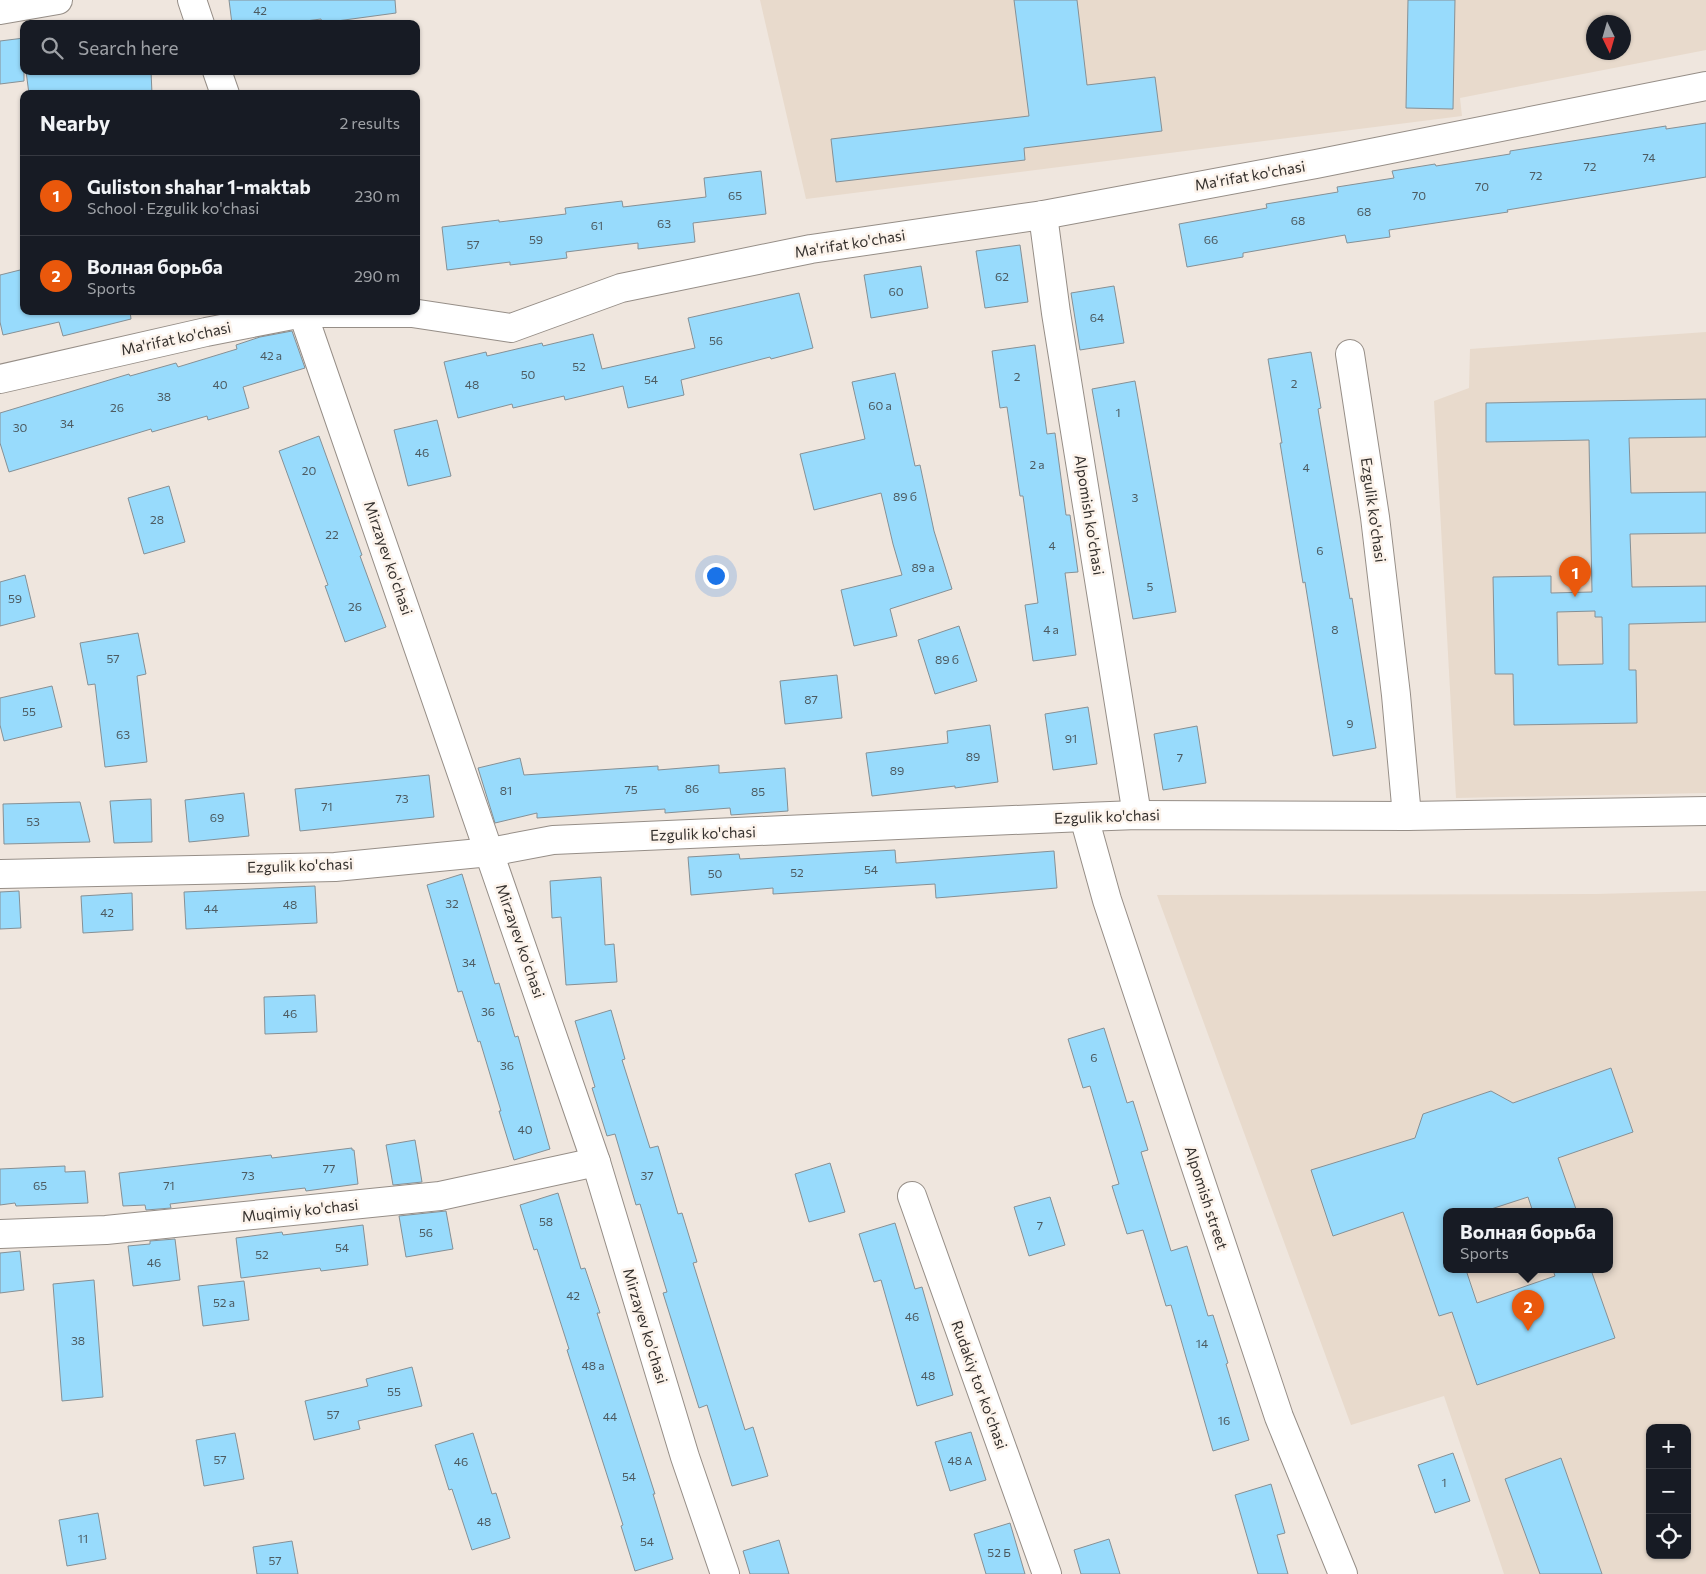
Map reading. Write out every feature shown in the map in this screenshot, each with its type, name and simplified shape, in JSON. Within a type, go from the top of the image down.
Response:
[{"type":"street","points":[[0,10],[58,0]]},
{"type":"street","points":[[192,0],[199,20]]},
{"type":"street","points":[[218,75],[224,90]]},
{"type":"street","name":"Ma'rifat ko'chasi","points":[[420,314],[510,328],[621,288],[811,249],[1043,215],[1316,164],[1706,86]]},
{"type":"street","name":"Alpomish ko'chasi","points":[[1043,215],[1056,313],[1138,815]]},
{"type":"street","name":"Ma'rifat ko'chasi","points":[[0,379],[288,315]]},
{"type":"street","name":"Mirzayev ko'chasi","points":[[303,315],[596,1162],[685,1457],[725,1574]]},
{"type":"street","name":"Ezgulik ko'chasi","points":[[1350,354],[1375,516],[1396,695],[1407,816]]},
{"type":"street","name":"Ezgulik ko'chasi","points":[[0,874],[335,867],[490,852],[553,840],[1138,815],[1407,816],[1706,811]]},
{"type":"street","name":"Alpomish street","points":[[1084,817],[1107,900],[1279,1418],[1343,1574]]},
{"type":"street","name":"Muqimiy ko'chasi","points":[[0,1234],[106,1230],[440,1196],[596,1162]]},
{"type":"street","name":"Rudakiy tor ko'chasi","points":[[912,1196],[1047,1574]]},
{"type":"shaded area","points":[[760,0],[1706,0],[1706,50],[1460,98],[1462,116],[806,199]]},
{"type":"shaded area","points":[[1706,332],[1706,793],[1456,798],[1434,401],[1469,388],[1470,349]]},
{"type":"shaded area","points":[[1706,891],[1706,1574],[1504,1574],[1444,1396],[1351,1425],[1157,895],[1596,894]]},
{"type":"building","points":[[229,0],[395,0],[396,13],[344,20],[232,20]]},
{"type":"building","points":[[1014,0],[1077,0],[1087,85],[1155,77],[1162,131],[1024,148],[1025,160],[836,182],[831,139],[1029,116]]},
{"type":"building","points":[[1408,0],[1455,0],[1453,109],[1406,108]]},
{"type":"building","points":[[20,38],[20,75],[24,75],[24,81],[0,84],[0,41]]},
{"type":"building","points":[[27,75],[151,75],[152,90],[28,90]]},
{"type":"building","points":[[1706,123],[1706,177],[1507,210],[1508,212],[1389,230],[1390,237],[1347,243],[1345,235],[1243,253],[1243,257],[1187,267],[1179,224],[1267,208],[1266,204],[1338,192],[1337,187],[1394,178],[1392,171],[1510,154],[1510,151],[1666,126],[1666,129]]},
{"type":"building","points":[[761,171],[766,214],[693,223],[695,242],[638,249],[638,243],[566,252],[567,258],[510,265],[510,262],[447,270],[442,227],[566,214],[565,208],[622,201],[623,207],[706,197],[704,178]]},
{"type":"building","points":[[1020,245],[1028,302],[985,308],[976,251]]},
{"type":"building","points":[[921,266],[928,308],[871,318],[864,275]]},
{"type":"building","points":[[20,270],[20,315],[130,315],[131,319],[63,336],[59,322],[3,335],[0,322],[0,275]]},
{"type":"building","points":[[1114,286],[1124,343],[1080,350],[1071,293]]},
{"type":"building","points":[[799,293],[813,348],[681,380],[684,395],[628,408],[623,386],[565,400],[564,396],[513,408],[512,404],[458,418],[444,362],[486,352],[487,356],[542,343],[543,346],[593,334],[602,369],[695,348],[688,318]]},
{"type":"building","points":[[292,331],[305,368],[243,387],[249,408],[208,420],[207,416],[152,432],[151,429],[9,472],[0,443],[0,413],[129,374],[130,376],[176,363],[178,367],[237,349],[236,345],[260,337]]},
{"type":"building","points":[[1035,345],[1047,434],[1055,433],[1066,515],[1070,515],[1078,572],[1065,573],[1076,655],[1033,661],[1025,605],[1038,603],[1023,496],[1020,496],[1007,407],[1000,408],[992,351]]},
{"type":"building","points":[[1311,352],[1321,408],[1318,409],[1350,599],[1352,598],[1376,748],[1333,756],[1280,443],[1282,443],[1268,359]]},
{"type":"building","points":[[895,373],[915,466],[920,465],[934,531],[952,589],[890,609],[897,636],[854,646],[841,590],[902,575],[881,493],[814,510],[800,454],[865,439],[852,382]]},
{"type":"building","points":[[1135,381],[1176,612],[1133,619],[1092,389]]},
{"type":"building","points":[[1706,399],[1706,437],[1629,438],[1631,493],[1706,492],[1706,533],[1630,534],[1632,587],[1706,586],[1706,622],[1629,624],[1629,670],[1636,670],[1637,723],[1514,725],[1513,674],[1495,674],[1493,577],[1551,576],[1551,593],[1592,592],[1589,440],[1486,442],[1486,403]],"holes":[[[1595,611],[1595,617],[1602,617],[1603,664],[1558,665],[1557,612]]]},
{"type":"building","points":[[437,420],[451,476],[408,486],[394,430]]},
{"type":"building","points":[[319,436],[386,627],[345,642],[325,586],[328,585],[279,451]]},
{"type":"building","points":[[169,486],[185,542],[144,554],[128,498]]},
{"type":"building","points":[[25,575],[35,617],[0,626],[0,582]]},
{"type":"building","points":[[959,626],[977,681],[935,694],[918,640]]},
{"type":"building","points":[[138,633],[146,674],[137,676],[147,762],[105,767],[95,684],[88,685],[80,643]]},
{"type":"building","points":[[837,675],[842,718],[785,724],[780,681]]},
{"type":"building","points":[[52,686],[62,727],[4,741],[0,725],[0,698]]},
{"type":"building","points":[[1088,707],[1097,764],[1053,770],[1045,714]]},
{"type":"building","points":[[990,725],[998,782],[872,796],[866,753],[948,743],[947,731]]},
{"type":"building","points":[[1197,726],[1206,783],[1163,790],[1154,734]]},
{"type":"building","points":[[520,758],[524,775],[658,766],[658,770],[719,765],[719,773],[785,768],[788,811],[731,815],[730,808],[665,813],[665,809],[537,818],[537,813],[495,823],[478,768]]},
{"type":"building","points":[[429,775],[434,817],[300,831],[295,789]]},
{"type":"building","points":[[244,793],[249,836],[189,842],[185,800]]},
{"type":"building","points":[[151,799],[152,842],[114,843],[110,801]]},
{"type":"building","points":[[80,802],[90,842],[4,844],[3,804]]},
{"type":"building","points":[[895,850],[896,863],[1054,851],[1057,888],[936,898],[935,884],[773,894],[773,888],[691,895],[688,857],[739,854],[740,859]]},
{"type":"building","points":[[462,874],[495,984],[499,983],[515,1037],[518,1036],[550,1149],[514,1160],[480,1041],[478,1042],[462,991],[458,992],[427,885]]},
{"type":"building","points":[[601,877],[605,945],[614,944],[617,982],[566,985],[561,917],[552,918],[550,881]]},
{"type":"building","points":[[315,886],[317,923],[186,929],[184,892]]},
{"type":"building","points":[[19,891],[21,928],[0,929],[0,892]]},
{"type":"building","points":[[132,893],[133,930],[83,933],[81,896]]},
{"type":"building","points":[[315,995],[317,1032],[265,1034],[264,997]]},
{"type":"building","points":[[611,1010],[625,1059],[622,1060],[650,1148],[658,1146],[678,1214],[682,1213],[697,1262],[693,1263],[745,1430],[753,1427],[768,1476],[732,1486],[707,1405],[699,1408],[663,1293],[667,1292],[640,1204],[636,1205],[615,1134],[607,1136],[592,1088],[595,1087],[575,1021]]},
{"type":"building","points":[[1104,1028],[1127,1103],[1133,1101],[1148,1150],[1141,1152],[1171,1251],[1187,1246],[1208,1316],[1213,1315],[1249,1440],[1213,1451],[1171,1305],[1166,1306],[1143,1230],[1127,1234],[1112,1186],[1119,1184],[1090,1086],[1083,1088],[1068,1039]]},
{"type":"building","points":[[1611,1068],[1633,1132],[1558,1158],[1576,1208],[1532,1208],[1528,1197],[1494,1208],[1443,1208],[1443,1273],[1467,1273],[1477,1303],[1555,1276],[1554,1273],[1592,1273],[1615,1338],[1477,1385],[1452,1312],[1439,1316],[1403,1212],[1333,1236],[1311,1170],[1415,1138],[1423,1114],[1491,1091],[1513,1103]]},
{"type":"building","points":[[415,1140],[422,1182],[393,1185],[386,1145]]},
{"type":"building","points":[[352,1148],[354,1150],[358,1184],[306,1191],[305,1188],[170,1204],[171,1208],[146,1210],[145,1205],[123,1206],[119,1173],[271,1155],[272,1158]]},
{"type":"building","points":[[830,1163],[845,1212],[809,1222],[795,1174]]},
{"type":"building","points":[[65,1166],[65,1172],[85,1171],[88,1203],[16,1206],[15,1203],[0,1205],[0,1169]]},
{"type":"building","points":[[558,1193],[581,1269],[585,1268],[600,1313],[597,1313],[655,1494],[653,1494],[673,1559],[635,1571],[621,1526],[623,1525],[567,1350],[569,1349],[537,1249],[534,1250],[520,1205]]},
{"type":"building","points":[[1050,1197],[1065,1245],[1029,1256],[1014,1207]]},
{"type":"building","points":[[446,1211],[453,1249],[406,1257],[399,1216]]},
{"type":"building","points":[[895,1223],[915,1289],[922,1287],[953,1395],[917,1406],[881,1280],[874,1282],[859,1234]]},
{"type":"building","points":[[363,1225],[368,1265],[321,1271],[320,1268],[241,1278],[236,1238],[282,1232],[283,1235]]},
{"type":"building","points":[[175,1239],[180,1280],[133,1286],[128,1246],[150,1244],[150,1241]]},
{"type":"building","points":[[20,1251],[24,1290],[0,1293],[0,1253]]},
{"type":"building","points":[[94,1280],[103,1397],[62,1401],[53,1284]]},
{"type":"building","points":[[244,1281],[249,1320],[203,1326],[198,1286]]},
{"type":"building","points":[[412,1367],[422,1406],[358,1421],[360,1429],[314,1440],[305,1401],[368,1386],[366,1379]]},
{"type":"building","points":[[971,1432],[986,1480],[950,1491],[935,1442]]},
{"type":"building","points":[[235,1433],[244,1479],[204,1486],[196,1440]]},
{"type":"building","points":[[473,1433],[492,1494],[496,1493],[510,1538],[472,1550],[452,1489],[449,1490],[435,1445]]},
{"type":"building","points":[[1453,1453],[1470,1501],[1435,1513],[1418,1465]]},
{"type":"building","points":[[1561,1458],[1602,1574],[1540,1574],[1505,1479]]},
{"type":"building","points":[[1271,1484],[1285,1533],[1277,1535],[1288,1574],[1258,1574],[1235,1495]]},
{"type":"building","points":[[98,1513],[106,1559],[67,1566],[59,1520]]},
{"type":"building","points":[[1010,1523],[1025,1574],[986,1574],[974,1534]]},
{"type":"building","points":[[1109,1539],[1120,1574],[1081,1574],[1074,1550]]},
{"type":"building","points":[[779,1540],[789,1574],[750,1574],[743,1551]]},
{"type":"building","points":[[292,1541],[298,1574],[257,1574],[253,1547]]},
{"type":"place","name":"Guliston shahar 1-maktab","points":[[1575,597]]},
{"type":"place","name":"Волная борьба","points":[[1528,1331]]}]
